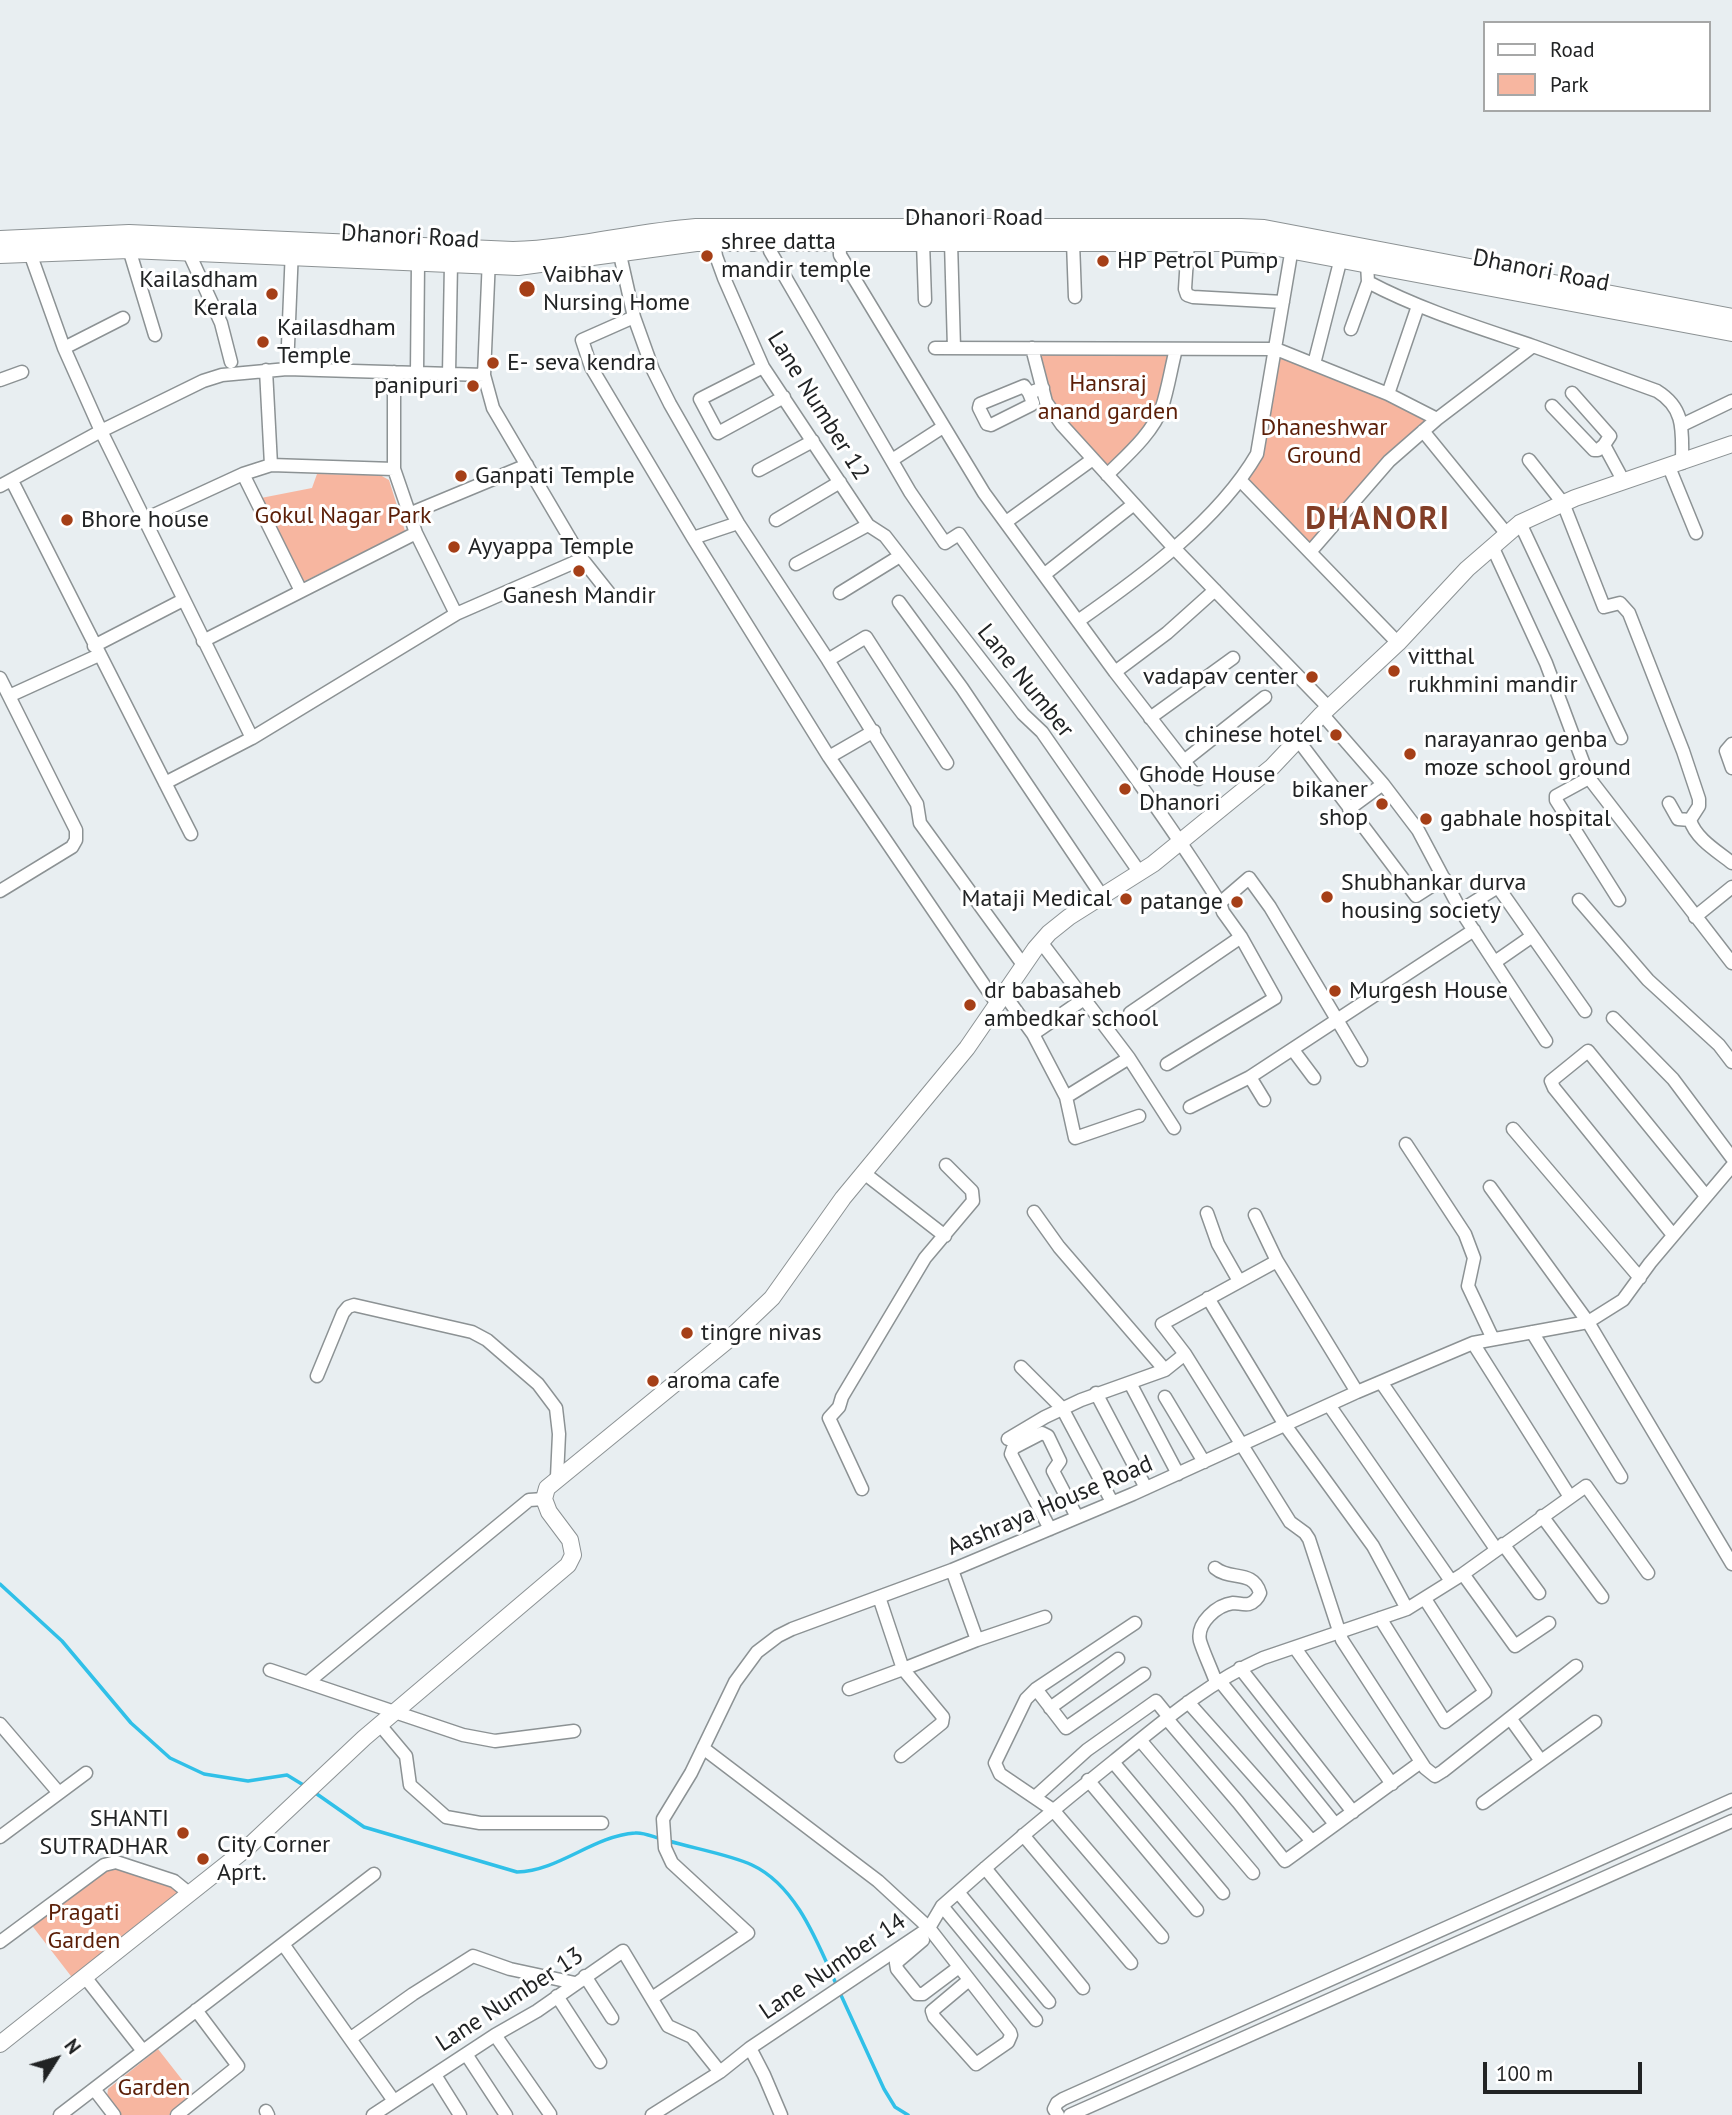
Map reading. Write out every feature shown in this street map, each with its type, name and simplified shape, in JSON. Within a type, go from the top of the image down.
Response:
[{"type":"main road","name":"Dhanori Road","points":[[0,254],[128,248],[188,251],[292,248],[489,258],[527,266],[667,237],[972,235],[1241,228],[1341,258],[1367,263],[1732,318]]},
{"type":"main road","name":"Dhanori Road","points":[[0,240],[128,234],[418,262],[451,263],[489,258]]},
{"type":"main road","name":"Dhanori Road","points":[[839,235],[923,242],[951,242],[972,235],[1073,242],[1293,242],[1507,282],[1732,332]]},
{"type":"street","name":"Lane Number 12","points":[[712,235],[724,278],[763,367],[868,526]]},
{"type":"street","points":[[769,235],[770,251],[909,492],[944,543],[959,534],[1020,623],[1182,842],[1223,912],[1241,937],[1275,999],[1167,1064]]},
{"type":"street","points":[[839,235],[840,255],[984,494],[1115,672],[1198,779]]},
{"type":"street","points":[[923,242],[925,300]]},
{"type":"street","points":[[951,242],[954,348]]},
{"type":"street","points":[[1073,242],[1074,298]]},
{"type":"street","points":[[1188,242],[1185,289],[1187,295],[1283,302]]},
{"type":"street","points":[[1078,621],[1174,548],[1241,481],[1257,454],[1293,242]]},
{"type":"street","points":[[619,246],[634,317],[653,370],[738,523],[874,731],[917,804],[920,823],[1024,966]]},
{"type":"street","points":[[128,248],[155,335]]},
{"type":"street","points":[[287,369],[292,248]]},
{"type":"street","points":[[188,251],[221,323],[231,362]]},
{"type":"street","points":[[30,253],[64,348],[101,431],[252,738]]},
{"type":"street","points":[[489,258],[484,375],[493,408],[582,559],[613,598]]},
{"type":"street","points":[[1314,364],[1341,258]]},
{"type":"street","points":[[417,373],[418,262]]},
{"type":"street","points":[[449,373],[451,263]]},
{"type":"street","points":[[1351,329],[1368,282],[1367,263]]},
{"type":"street","points":[[1368,282],[1418,306],[1657,391],[1668,398],[1680,416],[1682,425],[1676,465],[1696,533]]},
{"type":"street","points":[[1388,394],[1418,306]]},
{"type":"street","points":[[634,317],[582,340],[592,367],[693,538],[829,757],[1000,999],[1033,1034],[1066,1097],[1075,1138],[1139,1116]]},
{"type":"street","points":[[64,348],[123,318]]},
{"type":"street","points":[[1310,552],[1389,461],[1423,430],[1533,346]]},
{"type":"street","points":[[935,348],[1276,349],[1388,394],[1437,419]]},
{"type":"street","points":[[1032,348],[1046,402],[1062,425],[1326,711],[1418,830],[1461,910],[1546,1041]]},
{"type":"street","points":[[1107,475],[1157,418],[1162,408],[1176,349]]},
{"type":"street","points":[[763,367],[701,399],[718,433],[784,397]]},
{"type":"street","points":[[191,834],[6,483],[101,431],[204,381],[222,375],[287,369],[484,375]]},
{"type":"street","points":[[266,370],[271,465]]},
{"type":"street","points":[[0,380],[22,372]]},
{"type":"street","points":[[394,372],[394,469],[416,533],[456,614]]},
{"type":"street","points":[[1029,393],[1042,388]]},
{"type":"street","points":[[1552,406],[1594,450],[1598,450],[1609,436],[1572,393]]},
{"type":"street","points":[[1682,425],[1732,401]]},
{"type":"street","points":[[892,460],[943,427]]},
{"type":"street","points":[[1423,430],[1506,533]]},
{"type":"street","points":[[759,470],[813,441]]},
{"type":"street","points":[[1604,444],[1624,482]]},
{"type":"street","points":[[0,2045],[247,1848],[364,1738],[568,1566],[573,1555],[570,1541],[549,1512],[544,1499],[547,1488],[728,1340],[772,1298],[843,1198],[948,1073],[1041,942],[1069,918],[1140,873],[1182,842],[1272,767],[1506,533],[1520,523],[1563,503],[1732,444]]},
{"type":"street","points":[[1006,522],[1093,459]]},
{"type":"street","points":[[1529,460],[1563,503],[1604,607],[1620,603],[1629,613],[1699,799],[1699,806],[1690,820]]},
{"type":"street","points":[[143,520],[243,474],[271,465],[394,469]]},
{"type":"street","points":[[409,514],[527,465]]},
{"type":"street","points":[[243,474],[301,592]]},
{"type":"street","points":[[1241,481],[1398,643]]},
{"type":"street","points":[[776,520],[840,482]]},
{"type":"street","points":[[1045,574],[1134,504]]},
{"type":"street","points":[[693,538],[738,523]]},
{"type":"street","points":[[1520,523],[1621,738]]},
{"type":"street","points":[[796,564],[868,526]]},
{"type":"street","name":"Lane Number","points":[[868,526],[885,536],[1023,714],[1042,732],[1140,873]]},
{"type":"street","points":[[203,641],[416,533]]},
{"type":"street","points":[[1492,546],[1546,663],[1589,778],[1732,963]]},
{"type":"street","points":[[840,593],[900,555]]},
{"type":"street","points":[[165,783],[252,738],[456,614],[582,559]]},
{"type":"street","points":[[1115,672],[1167,633],[1215,590]]},
{"type":"street","points":[[9,696],[183,600]]},
{"type":"street","points":[[899,603],[962,688],[1102,896]]},
{"type":"street","points":[[828,660],[866,637],[947,763]]},
{"type":"street","points":[[1150,718],[1233,658]]},
{"type":"street","points":[[0,678],[76,830],[76,840],[72,847],[0,891]]},
{"type":"street","points":[[1184,761],[1265,697]]},
{"type":"street","points":[[829,757],[874,731]]},
{"type":"street","points":[[1298,740],[1416,896],[1444,878]]},
{"type":"street","points":[[1732,744],[1726,751],[1732,768]]},
{"type":"street","points":[[1589,778],[1556,796],[1556,800],[1619,900]]},
{"type":"street","points":[[1349,809],[1383,784]]},
{"type":"street","points":[[1669,803],[1678,819],[1690,820]]},
{"type":"street","points":[[1690,820],[1698,835],[1732,863]]},
{"type":"street","points":[[1220,903],[1249,878],[1270,907],[1336,1021],[1362,1060]]},
{"type":"street","points":[[1461,910],[1498,887],[1585,1011]]},
{"type":"street","points":[[1695,917],[1732,887]]},
{"type":"street","points":[[1579,900],[1648,980],[1719,1045],[1732,1062]]},
{"type":"street","points":[[1190,1107],[1250,1077],[1474,930]]},
{"type":"street","points":[[1130,1013],[1241,937]]},
{"type":"street","points":[[1495,962],[1531,937]]},
{"type":"street","points":[[1041,942],[1129,1058],[1174,1128]]},
{"type":"street","points":[[1033,1034],[1084,999]]},
{"type":"street","points":[[1614,1018],[1673,1079],[1732,1158]]},
{"type":"street","points":[[1293,1049],[1314,1079]]},
{"type":"street","points":[[1673,1235],[1553,1088],[1552,1081],[1588,1051],[1706,1196]]},
{"type":"street","points":[[1066,1097],[1129,1058]]},
{"type":"street","points":[[1250,1077],[1264,1100]]},
{"type":"street","points":[[1513,1129],[1640,1278]]},
{"type":"street","points":[[1406,1144],[1465,1234],[1474,1258],[1468,1286],[1493,1339]]},
{"type":"street","points":[[862,1489],[829,1418],[839,1407],[842,1397],[911,1278],[970,1206],[974,1196],[968,1186],[946,1166]]},
{"type":"street","name":"Aashraya House Road","points":[[652,1998],[748,1933],[672,1863],[665,1848],[663,1819],[703,1748],[735,1682],[758,1652],[792,1629],[952,1570],[1050,1529],[1357,1392],[1474,1343],[1588,1322],[1617,1306],[1732,1166]]},
{"type":"street","points":[[864,1172],[945,1236]]},
{"type":"street","points":[[1490,1187],[1588,1322],[1732,1564]]},
{"type":"street","points":[[1034,1212],[1059,1247],[1165,1370]]},
{"type":"street","points":[[1207,1213],[1218,1244],[1239,1281]]},
{"type":"street","points":[[1255,1215],[1277,1261],[1357,1392]]},
{"type":"street","points":[[1277,1261],[1162,1325],[1185,1354],[1290,1522],[1309,1539],[1339,1633],[1429,1773],[1435,1776],[1576,1666]]},
{"type":"street","points":[[1208,1298],[1285,1425],[1373,1546],[1407,1609]]},
{"type":"street","points":[[317,1376],[343,1313],[354,1305],[480,1334],[538,1384],[556,1408],[559,1434],[557,1478]]},
{"type":"street","points":[[1532,1332],[1621,1477]]},
{"type":"street","points":[[1474,1343],[1570,1497],[1586,1486],[1648,1573]]},
{"type":"street","points":[[1008,1439],[1062,1408],[1096,1393],[1165,1370],[1185,1354]]},
{"type":"street","points":[[1021,1367],[1062,1408],[1112,1502]]},
{"type":"street","points":[[1130,1382],[1178,1474]]},
{"type":"street","points":[[1381,1382],[1499,1546],[1539,1593]]},
{"type":"street","points":[[1096,1393],[1146,1488]]},
{"type":"street","points":[[1165,1397],[1205,1462]]},
{"type":"street","points":[[1329,1405],[1451,1581]]},
{"type":"street","points":[[1050,1529],[1011,1454],[1013,1448],[1042,1433],[1048,1436],[1060,1461],[1053,1471],[1077,1517]]},
{"type":"street","name":"Lane Number 14","points":[[652,2115],[931,1930],[942,1906],[985,1868],[1088,1780],[1217,1681],[1240,1668],[1294,1647],[1407,1609],[1463,1574],[1570,1497]]},
{"type":"street","points":[[308,1682],[529,1500],[544,1499]]},
{"type":"street","points":[[1542,1516],[1602,1597]]},
{"type":"street","points":[[1215,1568],[1224,1575],[1247,1576],[1254,1581],[1260,1593],[1258,1599],[1251,1604],[1234,1603],[1223,1606],[1203,1623],[1201,1642],[1217,1681],[1335,1824]]},
{"type":"street","points":[[952,1570],[977,1640]]},
{"type":"street","points":[[1463,1574],[1515,1646],[1549,1623]]},
{"type":"street","points":[[879,1597],[903,1670],[944,1719],[901,1756]]},
{"type":"street","points":[[1380,1618],[1445,1722],[1485,1692],[1425,1599]]},
{"type":"street","points":[[849,1689],[1045,1617]]},
{"type":"street","points":[[1135,1623],[1036,1689],[1026,1699],[995,1763],[1000,1774],[1053,1810],[1162,1937]]},
{"type":"street","points":[[1294,1647],[1392,1784]]},
{"type":"street","points":[[1050,1708],[1118,1659]]},
{"type":"street","points":[[1240,1668],[1353,1812]]},
{"type":"street","points":[[270,1670],[463,1735],[495,1741],[574,1731]]},
{"type":"street","points":[[1036,1689],[1066,1728],[1144,1674]]},
{"type":"street","points":[[1035,1797],[1087,1750],[1156,1701],[1285,1861],[1421,1762]]},
{"type":"street","points":[[1188,1702],[1311,1840]]},
{"type":"street","points":[[1510,1718],[1541,1761]]},
{"type":"street","points":[[1483,1803],[1595,1722]]},
{"type":"street","points":[[0,1724],[59,1793]]},
{"type":"street","points":[[380,1725],[406,1756],[410,1785],[446,1817],[480,1823],[602,1824]]},
{"type":"street","points":[[1140,1740],[1253,1873]]},
{"type":"street","points":[[703,1748],[878,1881],[931,1930],[970,1980],[1011,2035],[1008,2042],[976,2064],[934,2017],[932,2011],[970,1980]]},
{"type":"street","points":[[1113,1762],[1223,1894]]},
{"type":"street","points":[[0,1838],[86,1773]]},
{"type":"street","points":[[1088,1780],[1197,1910]]},
{"type":"street","points":[[1058,2115],[1054,2109],[1063,2099],[1732,1800]]},
{"type":"street","points":[[1070,2115],[1732,1821]]},
{"type":"street","points":[[1023,1835],[1131,1963]]},
{"type":"street","points":[[0,1942],[104,1865],[116,1862],[174,1881],[190,1894]]},
{"type":"street","points":[[985,1868],[1083,1989]]},
{"type":"street","points":[[60,2115],[374,1874]]},
{"type":"street","points":[[958,1892],[1049,2002]]},
{"type":"street","points":[[942,1906],[1036,2020]]},
{"type":"street","points":[[931,1930],[898,1961],[897,1969],[920,1995],[959,1967]]},
{"type":"street","points":[[283,1944],[394,2101]]},
{"type":"street","name":"Lane Number 13","points":[[373,2115],[495,2035],[537,2011],[623,1951],[652,1998]]},
{"type":"street","points":[[351,2038],[473,1956],[510,1969],[580,1980],[612,2018]]},
{"type":"street","points":[[85,1977],[143,2051]]},
{"type":"street","points":[[557,1996],[600,2062]]},
{"type":"street","points":[[652,1998],[668,2026],[692,2037],[720,2072]]},
{"type":"street","points":[[177,2115],[238,2066],[196,2010]]},
{"type":"street","points":[[495,2035],[550,2115]]},
{"type":"street","points":[[750,2048],[780,2115]]},
{"type":"street","points":[[466,2054],[506,2115]]},
{"type":"street","points":[[435,2075],[460,2115]]},
{"type":"street","points":[[93,2089],[114,2115]]},
{"type":"green space","name":"Hansraj anand garden","points":[[1038,352],[1170,353],[1155,413],[1108,468],[1050,400]]},
{"type":"green space","name":"Dhaneshwar Ground","points":[[1281,358],[1428,417],[1309,545],[1247,482],[1265,430],[1277,360]]},
{"type":"green space","name":"Gokul Nagar Park","points":[[317,474],[380,475],[389,480],[405,531],[303,582],[261,498],[312,488]]},
{"type":"green space","name":"Pragati Garden","points":[[117,1864],[173,1882],[187,1893],[74,1980],[30,1923],[104,1866]]},
{"type":"green space","name":"Garden","points":[[158,2049],[194,2095],[169,2115],[121,2115],[107,2097],[108,2089]]},
{"type":"waterway","points":[[0,1584],[62,1641],[131,1723],[170,1758],[204,1774],[248,1781],[287,1775],[305,1786]]},
{"type":"waterway","points":[[314,1792],[364,1827],[517,1872],[547,1866],[620,1835],[638,1833],[662,1839]]},
{"type":"waterway","points":[[669,1841],[743,1861],[768,1875],[782,1887],[804,1918],[837,1986]]},
{"type":"waterway","points":[[840,1993],[884,2089],[895,2107],[908,2115]]},
{"type":"place","name":"shree datta mandir temple","points":[[707,256]]},
{"type":"place","name":"HP Petrol Pump","points":[[1103,261]]},
{"type":"place","name":"Vaibhav Nursing Home","points":[[527,289]]},
{"type":"place","name":"Kailasdham Kerala","points":[[272,294]]},
{"type":"place","name":"Kailasdham Temple","points":[[263,342]]},
{"type":"place","name":"E- seva kendra","points":[[493,363]]},
{"type":"place","name":"panipuri","points":[[473,386]]},
{"type":"place","name":"Ganpati Temple","points":[[461,476]]},
{"type":"place","name":"Bhore house","points":[[67,520]]},
{"type":"place","name":"Ayyappa Temple","points":[[454,547]]},
{"type":"place","name":"Ganesh Mandir","points":[[579,571]]},
{"type":"place","name":"vitthal rukhmini mandir","points":[[1394,671]]},
{"type":"place","name":"vadapav center","points":[[1312,677]]},
{"type":"place","name":"chinese hotel","points":[[1336,735]]},
{"type":"place","name":"narayanrao genba moze school ground","points":[[1410,754]]},
{"type":"place","name":"Ghode House Dhanori","points":[[1125,789]]},
{"type":"place","name":"bikaner shop","points":[[1382,804]]},
{"type":"place","name":"gabhale hospital","points":[[1426,819]]},
{"type":"place","name":"Shubhankar durva housing society","points":[[1327,897]]},
{"type":"place","name":"Mataji Medical","points":[[1126,899]]},
{"type":"place","name":"patange","points":[[1237,902]]},
{"type":"place","name":"Murgesh House","points":[[1335,991]]},
{"type":"place","name":"dr babasaheb ambedkar school","points":[[970,1005]]},
{"type":"place","name":"tingre nivas","points":[[687,1333]]},
{"type":"place","name":"aroma cafe","points":[[653,1381]]},
{"type":"place","name":"SHANTI SUTRADHAR","points":[[183,1833]]},
{"type":"place","name":"City Corner Aprt.","points":[[203,1859]]},
{"type":"district","name":"DHANORI","points":[[1378,520]]}]
